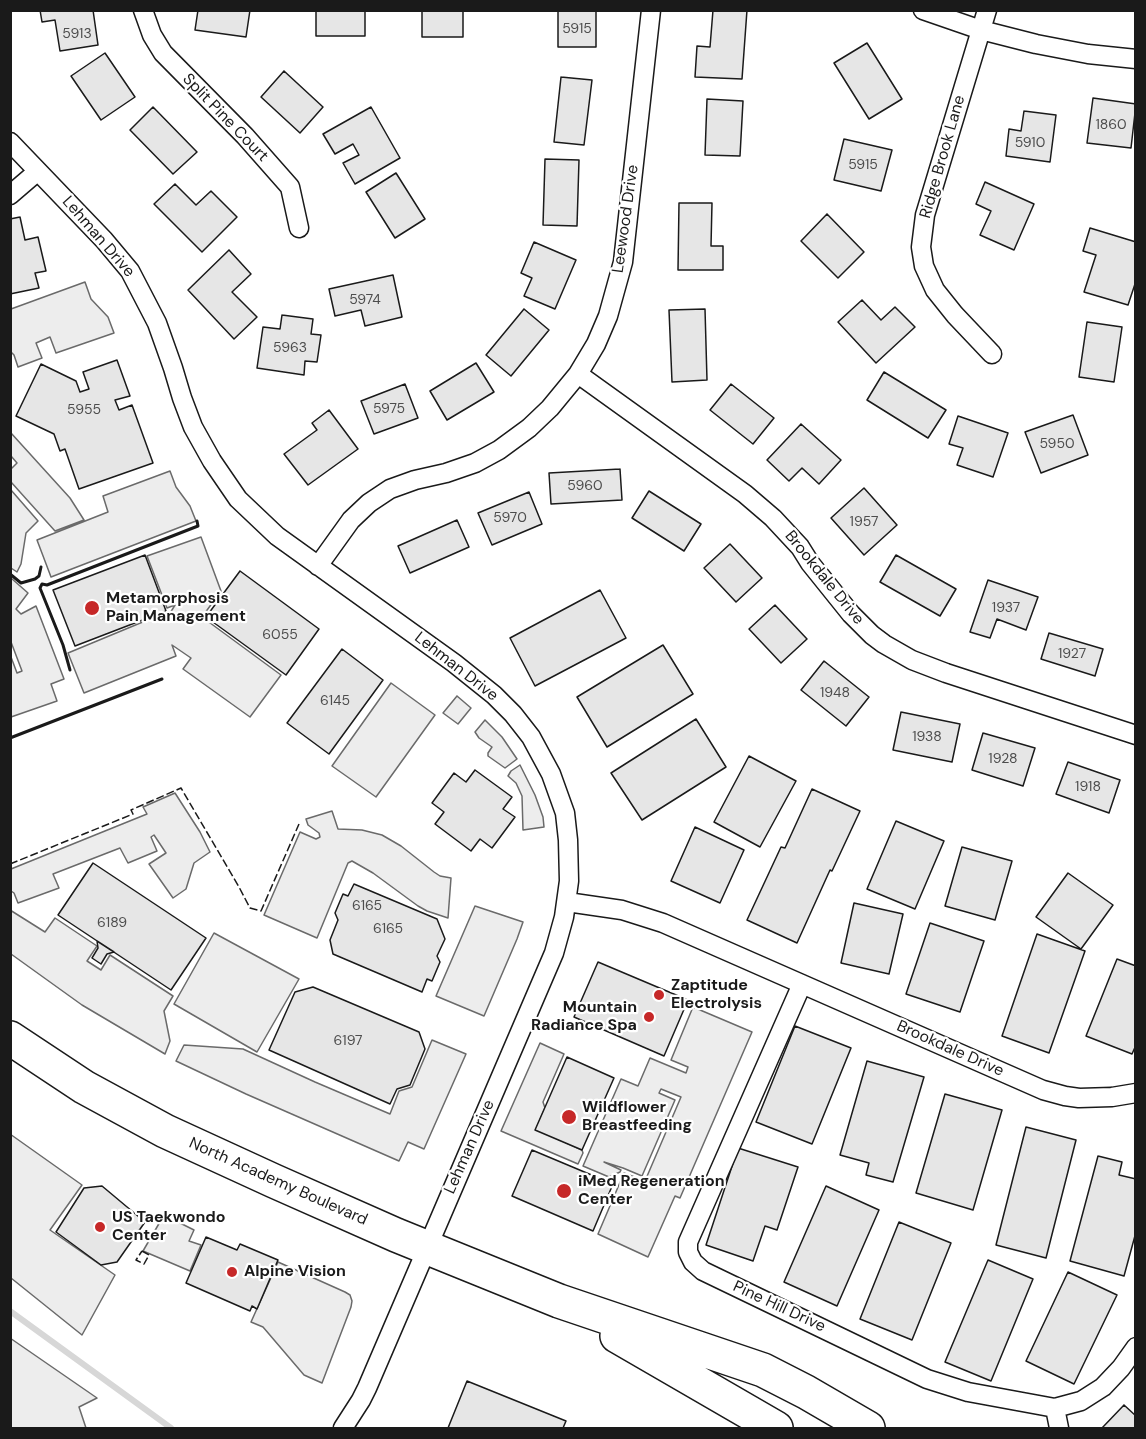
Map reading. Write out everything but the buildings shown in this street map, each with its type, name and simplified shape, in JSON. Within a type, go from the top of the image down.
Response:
[{"type":"highway","name":"North Academy Boulevard","points":[[10,1038],[84,1087],[165,1131],[274,1181],[427,1248],[559,1301],[763,1370],[868,1428]]},
{"type":"highway","name":"North Academy Boulevard","points":[[559,1301],[776,1428]]},
{"type":"street","name":"Split Pine Court","points":[[144,10],[152,35],[163,53],[287,182],[292,193],[299,228]]},
{"type":"street","name":"Leewood Drive","points":[[318,566],[351,520],[369,503],[390,489],[475,463],[499,450],[529,428],[550,408],[578,374],[596,344],[608,316],[623,262],[651,10]]},
{"type":"street","points":[[923,10],[981,30],[1060,49],[1136,59]]},
{"type":"street","name":"Ridge Brook Lane","points":[[987,10],[925,215],[921,247],[930,283],[955,315],[992,354]]},
{"type":"street","name":"Lehman Drive","points":[[10,142],[104,240],[129,271],[158,323],[193,427],[231,489],[249,510],[277,536],[470,675],[502,704],[531,737],[551,774],[565,813],[569,867],[567,902],[550,963],[367,1388],[343,1428]]},
{"type":"street","points":[[10,195],[38,171]]},
{"type":"street","name":"Brookdale Drive","points":[[578,374],[745,494],[773,518],[800,547],[851,614],[884,644],[912,660],[946,673],[1136,735]]},
{"type":"street","name":"Brookdale Drive","points":[[567,902],[622,910],[651,919],[1043,1090],[1079,1098],[1112,1097],[1136,1093]]},
{"type":"street","name":"Pine Hill Drive","points":[[802,984],[688,1242],[688,1252],[693,1262],[703,1271],[927,1379],[968,1392],[1055,1408],[1082,1401],[1103,1387],[1136,1347]]},
{"type":"street","points":[[1055,1408],[1059,1428]]},
{"type":"shaded area","points":[[85,282],[91,299],[108,317],[114,333],[56,353],[50,337],[36,343],[42,358],[18,367],[11,352],[11,309]]},
{"type":"shaded area","points":[[11,433],[70,498],[84,520],[55,531],[11,482],[11,469],[17,463],[11,456]]},
{"type":"shaded area","points":[[170,471],[176,487],[190,506],[196,521],[51,577],[37,540],[108,512],[103,496]]},
{"type":"shaded area","points":[[11,490],[38,521],[26,533],[21,564],[17,572],[11,568]]},
{"type":"shaded area","points":[[201,537],[221,591],[202,617],[281,675],[250,717],[183,669],[191,658],[172,645],[176,656],[84,693],[68,653],[162,614],[164,617],[169,615],[175,605],[167,608],[147,556]]},
{"type":"shaded area","points":[[11,578],[28,593],[16,609],[21,614],[36,606],[64,679],[51,684],[57,701],[11,717],[11,657],[17,673],[22,671],[11,642]]},
{"type":"shaded area","points":[[391,683],[435,715],[376,797],[332,766]]},
{"type":"shaded area","points":[[457,696],[471,708],[458,724],[443,713]]},
{"type":"shaded area","points":[[485,720],[502,737],[517,759],[505,768],[488,756],[492,747],[479,738],[475,732]]},
{"type":"shaded area","points":[[520,765],[535,795],[544,827],[523,830],[522,796],[516,783],[508,776]]},
{"type":"shaded area","points":[[175,793],[210,852],[194,863],[186,889],[173,898],[149,864],[166,853],[154,835],[151,837],[157,851],[128,863],[120,848],[53,874],[59,888],[18,903],[11,891],[11,869],[147,814],[143,807]]},
{"type":"shaded area","points":[[332,811],[338,829],[362,830],[382,835],[401,846],[440,876],[451,878],[448,918],[418,906],[373,873],[352,861],[348,863],[317,938],[264,915],[300,832],[316,839],[320,837],[319,833],[308,825],[306,819]]},
{"type":"shaded area","points":[[475,906],[523,922],[484,1016],[436,996]]},
{"type":"shaded area","points":[[10,910],[45,932],[55,918],[97,946],[87,961],[101,970],[110,955],[173,996],[164,1011],[170,1041],[165,1054],[82,1005],[11,954]]},
{"type":"shaded area","points":[[214,933],[299,979],[257,1052],[174,1004]]},
{"type":"shaded area","points":[[693,1007],[752,1032],[680,1198],[675,1196],[648,1257],[598,1234],[624,1173],[645,1181],[681,1097],[661,1089],[659,1093],[675,1100],[642,1176],[604,1162],[621,1170],[620,1172],[609,1177],[583,1166],[621,1079],[638,1086],[650,1058],[686,1073],[688,1067],[671,1060]]},
{"type":"shaded area","points":[[432,1040],[466,1054],[424,1149],[408,1142],[399,1161],[176,1061],[184,1045],[243,1049],[390,1114],[399,1091],[412,1087]]},
{"type":"shaded area","points":[[540,1043],[564,1054],[543,1102],[545,1108],[536,1129],[582,1150],[578,1164],[501,1131]]},
{"type":"shaded area","points":[[10,1134],[82,1185],[50,1230],[115,1275],[82,1335],[11,1278]]},
{"type":"shaded area","points":[[164,1215],[194,1230],[189,1241],[201,1245],[190,1271],[143,1251]]},
{"type":"shaded area","points":[[278,1262],[350,1295],[351,1307],[322,1383],[304,1375],[263,1327],[251,1322]]},
{"type":"shaded area","points":[[10,1338],[97,1398],[79,1407],[86,1428],[11,1428]]},
{"type":"waterway","points":[[10,1311],[171,1428]]},
{"type":"fence","points":[[10,864],[133,814],[131,810],[181,788],[250,908],[261,911],[299,824]]},
{"type":"fence","points":[[142,1251],[149,1255],[144,1264],[136,1260],[142,1251]]},
{"type":"wall","points":[[70,670],[63,645],[40,588],[42,584],[47,585],[198,526],[197,521]]},
{"type":"wall","points":[[10,574],[21,583],[39,576],[41,567]]},
{"type":"wall","points":[[10,738],[162,679]]},
{"type":"place","name":"Metamorphosis Pain Management","points":[[92,608]]},
{"type":"place","name":"Zaptitude Electrolysis","points":[[659,995]]},
{"type":"place","name":"Mountain Radiance Spa","points":[[649,1017]]},
{"type":"place","name":"Wildflower Breastfeeding","points":[[569,1117]]},
{"type":"place","name":"iMed Regeneration Center","points":[[564,1191]]},
{"type":"place","name":"US Taekwondo Center","points":[[100,1227]]},
{"type":"place","name":"Alpine Vision","points":[[232,1272]]}]
